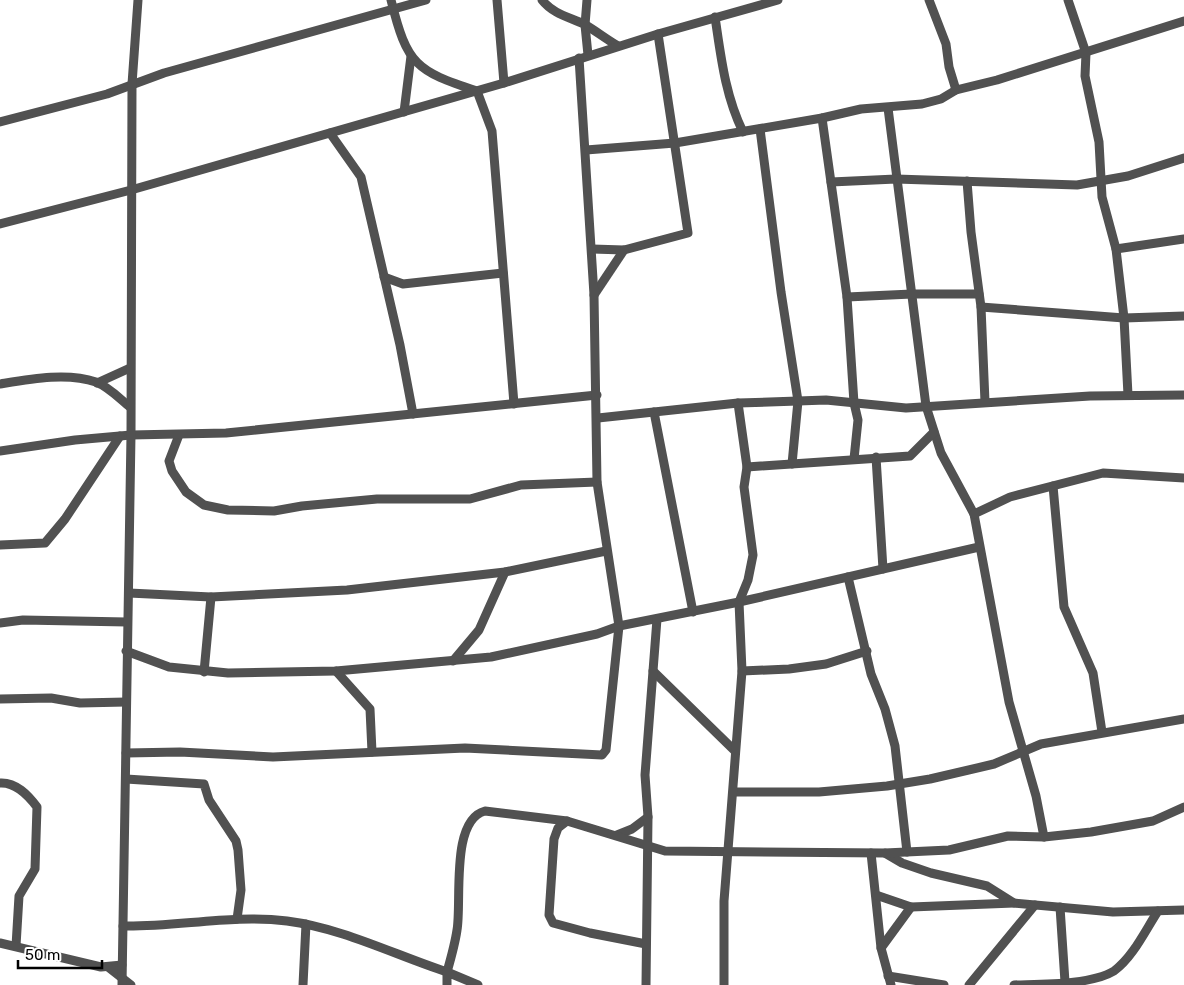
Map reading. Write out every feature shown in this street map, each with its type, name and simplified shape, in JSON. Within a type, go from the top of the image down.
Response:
[{"type":"street","points":[[122,982],[131,435],[132,84],[138,0]]},
{"type":"street","points":[[0,122],[99,97],[132,84],[392,4],[426,0]]},
{"type":"street","points":[[496,0],[504,84]]},
{"type":"street","points":[[542,0],[552,10],[585,25],[599,36],[618,46]]},
{"type":"street","points":[[126,753],[180,752],[273,757],[465,748],[602,756],[606,750],[619,626],[597,482],[598,418],[594,296],[583,57],[587,0]]},
{"type":"street","points":[[0,224],[131,190],[504,84],[618,46],[778,0]]},
{"type":"street","points":[[929,0],[946,44],[949,67],[956,90]]},
{"type":"street","points":[[1068,0],[1086,53],[1086,76],[1099,142],[1100,182],[1108,227],[1116,249],[1124,318],[1128,395]]},
{"type":"street","points":[[392,4],[411,56],[427,72],[478,91]]},
{"type":"street","points":[[714,17],[731,109],[743,132]]},
{"type":"street","points":[[586,150],[675,143],[822,118],[861,109],[922,104],[941,99],[956,90],[1086,53],[1184,21]]},
{"type":"street","points":[[592,249],[624,250],[688,233],[658,34]]},
{"type":"street","points":[[404,112],[411,56]]},
{"type":"street","points":[[478,91],[492,132],[495,150],[514,404]]},
{"type":"street","points":[[888,108],[926,406],[940,453],[974,514],[1004,678],[1022,751],[1036,796],[1044,837]]},
{"type":"street","points":[[822,118],[847,297],[854,403],[858,420],[854,458]]},
{"type":"street","points":[[760,129],[775,232],[781,292],[798,400],[792,464]]},
{"type":"street","points":[[330,133],[361,177],[400,345],[413,414]]},
{"type":"street","points":[[831,182],[896,180],[967,181],[1025,185],[1100,182],[1184,158]]},
{"type":"street","points":[[967,181],[979,294],[985,402]]},
{"type":"street","points":[[1116,249],[1184,239]]},
{"type":"street","points":[[594,296],[624,250]]},
{"type":"street","points":[[384,277],[403,284],[503,273]]},
{"type":"street","points":[[847,297],[912,294],[979,294]]},
{"type":"street","points":[[980,307],[1124,318],[1184,316]]},
{"type":"street","points":[[97,383],[130,368]]},
{"type":"street","points":[[0,384],[64,378],[97,383],[130,407]]},
{"type":"street","points":[[0,452],[75,440],[131,435],[226,433],[597,395]]},
{"type":"street","points":[[598,418],[738,403],[798,400],[906,408],[1128,395],[1184,395]]},
{"type":"street","points":[[724,985],[724,901],[734,792],[742,670],[739,602],[748,580],[753,555],[744,487],[747,467],[738,403]]},
{"type":"street","points":[[654,412],[661,440],[693,612]]},
{"type":"street","points":[[747,467],[827,463],[854,458],[910,456],[934,432]]},
{"type":"street","points":[[179,434],[169,461],[172,471],[186,492],[204,505],[228,510],[274,511],[302,506],[377,499],[470,499],[521,485],[597,482]]},
{"type":"street","points":[[0,545],[45,544],[120,436]]},
{"type":"street","points":[[876,457],[883,569]]},
{"type":"street","points":[[974,514],[1002,500],[1103,473],[1184,478]]},
{"type":"street","points":[[1053,486],[1064,607],[1093,673],[1102,732]]},
{"type":"street","points":[[126,651],[169,667],[204,672],[336,672],[453,661],[519,652],[597,634],[619,626],[739,602],[979,547]]},
{"type":"street","points":[[128,593],[211,597],[347,590],[505,572],[606,550]]},
{"type":"street","points":[[453,661],[479,630],[505,572]]},
{"type":"street","points":[[848,577],[871,674],[885,709],[893,737],[907,852]]},
{"type":"street","points":[[204,672],[211,597]]},
{"type":"street","points":[[646,985],[648,817],[645,774],[657,619]]},
{"type":"street","points":[[0,623],[23,620],[127,622]]},
{"type":"street","points":[[742,670],[789,669],[826,664],[867,651]]},
{"type":"street","points":[[653,671],[736,751]]},
{"type":"street","points":[[336,672],[370,709],[372,752]]},
{"type":"street","points":[[0,699],[51,698],[80,703],[126,702]]},
{"type":"street","points":[[734,792],[819,792],[898,784],[956,774],[994,764],[1042,744],[1184,719]]},
{"type":"street","points":[[126,779],[204,784],[216,813],[236,841],[241,877],[237,919]]},
{"type":"street","points":[[0,783],[12,784],[37,807],[36,869],[19,896],[16,946]]},
{"type":"street","points":[[447,985],[447,972],[457,930],[462,851],[466,830],[473,817],[485,811],[568,821],[665,851],[885,853],[949,850],[1008,836],[1044,837],[1091,832],[1147,822],[1184,807]]},
{"type":"street","points":[[616,835],[632,829],[648,817]]},
{"type":"street","points":[[568,821],[558,828],[554,839],[549,915],[553,923],[581,931],[646,944]]},
{"type":"street","points":[[871,853],[881,948],[890,980],[944,985]]},
{"type":"street","points":[[885,853],[902,863],[932,873],[987,886],[1014,903]]},
{"type":"street","points":[[876,895],[911,907],[1014,903],[1113,912],[1184,910]]},
{"type":"street","points":[[969,985],[1035,905]]},
{"type":"street","points":[[881,948],[911,907]]},
{"type":"street","points":[[1060,907],[1065,982]]},
{"type":"street","points":[[1014,985],[1096,979],[1114,970],[1129,956],[1158,911]]},
{"type":"street","points":[[123,926],[237,919],[286,920],[306,924],[447,972],[478,985]]},
{"type":"street","points":[[303,985],[306,924]]},
{"type":"street","points":[[0,943],[108,967],[122,965]]},
{"type":"street","points":[[108,967],[122,982],[130,985]]}]
